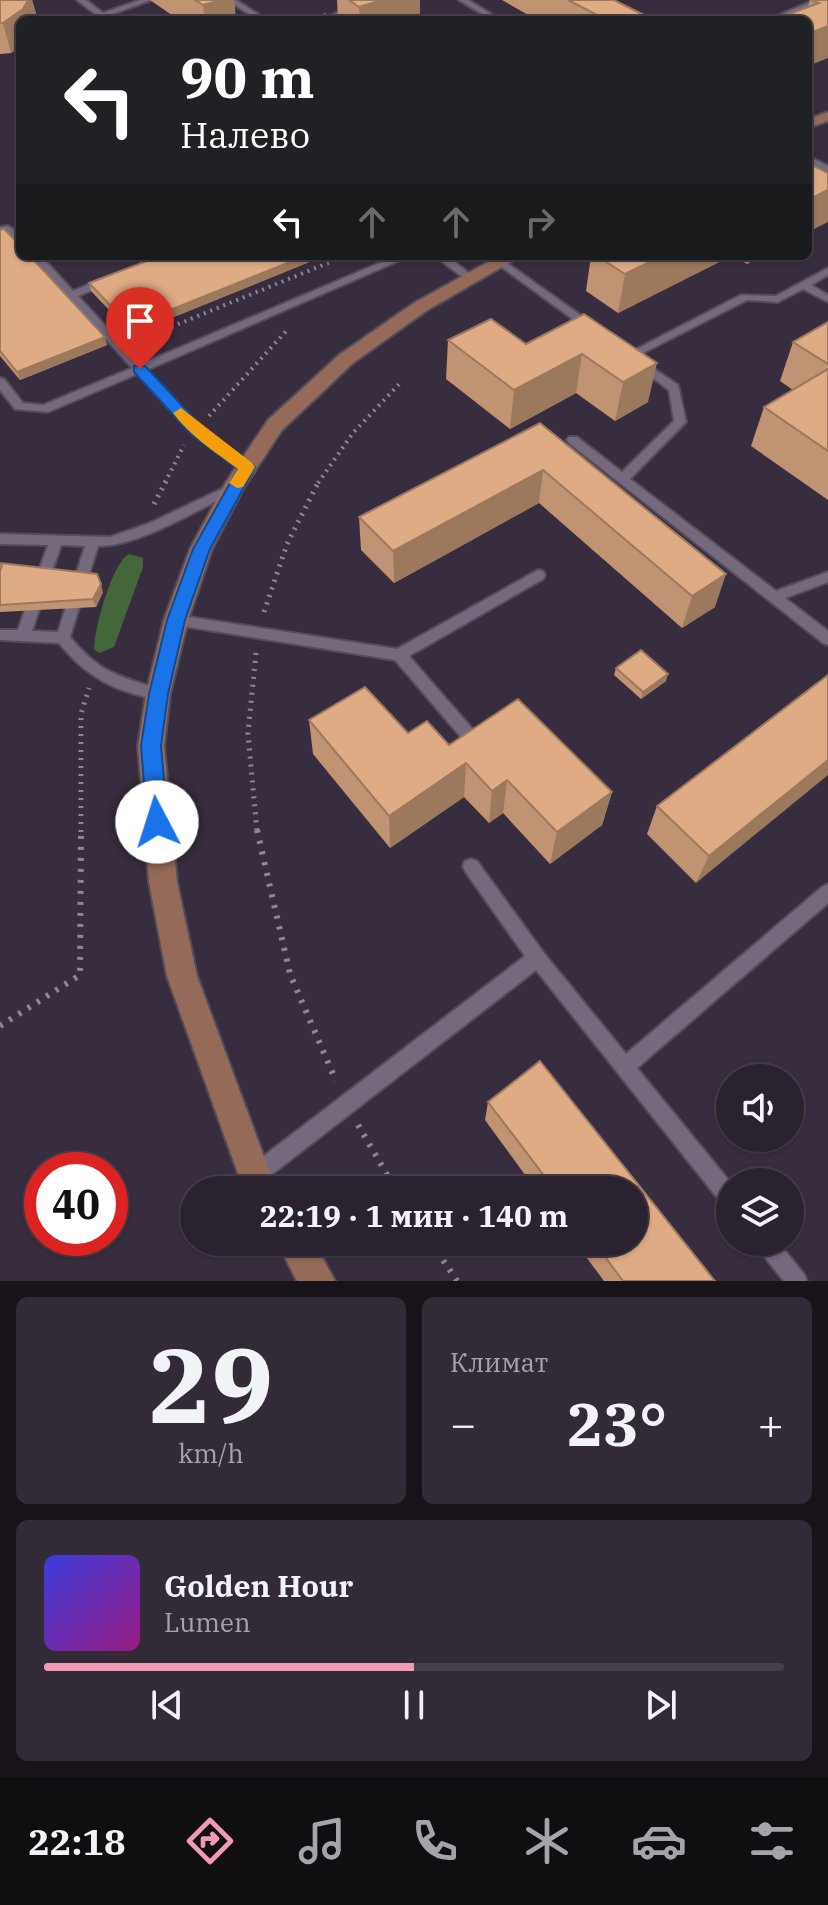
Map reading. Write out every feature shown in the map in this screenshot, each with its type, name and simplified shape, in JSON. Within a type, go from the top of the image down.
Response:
[{"type":"street","points":[[257,1176],[182,976],[163,882],[151,746],[158,694],[176,620],[201,549],[234,487],[275,425],[346,359],[469,277],[504,260]]},
{"type":"street","points":[[302,1256],[317,1281]]},
{"type":"lane","points":[[81,0],[103,16]]},
{"type":"lane","points":[[111,16],[147,0]]},
{"type":"lane","points":[[231,0],[257,16]]},
{"type":"lane","points":[[463,0],[490,16]]},
{"type":"lane","points":[[781,16],[822,0]]},
{"type":"lane","points":[[334,16],[359,6]]},
{"type":"lane","points":[[40,260],[196,430],[247,467]]},
{"type":"lane","points":[[0,382],[19,406],[37,410],[396,260]]},
{"type":"lane","points":[[446,260],[469,277]]},
{"type":"lane","points":[[507,260],[606,338]]},
{"type":"lane","points":[[629,356],[745,297],[778,299],[828,271]]},
{"type":"lane","points":[[71,295],[114,278]]},
{"type":"lane","points":[[803,285],[828,299]]},
{"type":"lane","points":[[617,347],[674,388],[680,422],[622,479]]},
{"type":"lane","points":[[573,440],[828,639]]},
{"type":"lane","points":[[0,539],[111,542],[155,526],[234,487]]},
{"type":"lane","points":[[23,636],[56,540]]},
{"type":"lane","points":[[63,638],[93,541]]},
{"type":"lane","points":[[176,620],[399,655],[538,575]]},
{"type":"lane","points":[[774,597],[828,577]]},
{"type":"lane","points":[[0,635],[63,638]]},
{"type":"lane","points":[[63,638],[84,666],[119,686],[158,694]]},
{"type":"lane","points":[[399,655],[477,745]]},
{"type":"lane","points":[[471,866],[537,958],[716,1180]]},
{"type":"lane","points":[[626,1066],[828,892]]},
{"type":"lane","points":[[266,1176],[346,1104],[537,958]]},
{"type":"lane","points":[[776,1256],[797,1281]]},
{"type":"path","points":[[120,348],[335,260]]},
{"type":"path","points":[[388,1176],[346,1104],[290,974],[258,847],[248,733],[257,632],[282,550],[313,487],[359,422],[402,381]]},
{"type":"path","points":[[0,1026],[80,975],[81,714],[93,671]]},
{"type":"path","points":[[440,1256],[457,1281]]},
{"type":"green space","points":[[129,554],[143,558],[143,567],[114,647],[99,653],[94,649],[105,597],[116,570]]},
{"type":"building","points":[[0,0],[28,0],[23,9],[0,23]]},
{"type":"building","points":[[195,0],[221,0],[203,5]]},
{"type":"building","points":[[349,0],[382,0],[359,7]]},
{"type":"building","points":[[568,0],[614,0],[646,16],[599,16]]},
{"type":"building","points":[[811,0],[828,0],[828,26],[812,32],[812,16],[784,16],[819,3]]},
{"type":"building","points":[[812,167],[828,173],[828,190],[812,198]]},
{"type":"building","points":[[4,229],[16,241],[16,260],[34,260],[105,337],[17,372],[0,351],[0,230]]},
{"type":"building","points":[[149,260],[295,260],[130,326],[89,283]]},
{"type":"building","points":[[603,260],[654,260],[625,274]]},
{"type":"building","points":[[584,314],[657,363],[623,382],[582,354],[514,390],[448,340],[491,319],[526,344]]},
{"type":"building","points":[[828,322],[828,364],[793,342]]},
{"type":"building","points":[[828,369],[828,451],[764,407]]},
{"type":"building","points":[[540,423],[726,574],[692,596],[543,470],[393,551],[359,517]]},
{"type":"building","points":[[0,563],[97,574],[101,584],[93,599],[0,605]]},
{"type":"building","points":[[641,650],[668,674],[643,692],[616,668]]},
{"type":"building","points":[[828,675],[828,760],[709,856],[657,806]]},
{"type":"building","points":[[365,687],[408,733],[427,721],[449,745],[518,699],[612,792],[557,832],[507,780],[492,791],[466,763],[389,816],[309,720]]},
{"type":"building","points":[[540,1061],[631,1176],[544,1176],[488,1102]]},
{"type":"building","points":[[648,1197],[715,1281],[623,1281],[604,1256],[648,1256]]},
{"type":"slow traffic","points":[[181,413],[196,430],[247,467],[237,483]]},
{"type":"route","points":[[140,369],[196,430],[247,467],[201,549],[176,620],[158,694],[151,746],[157,822]]}]
